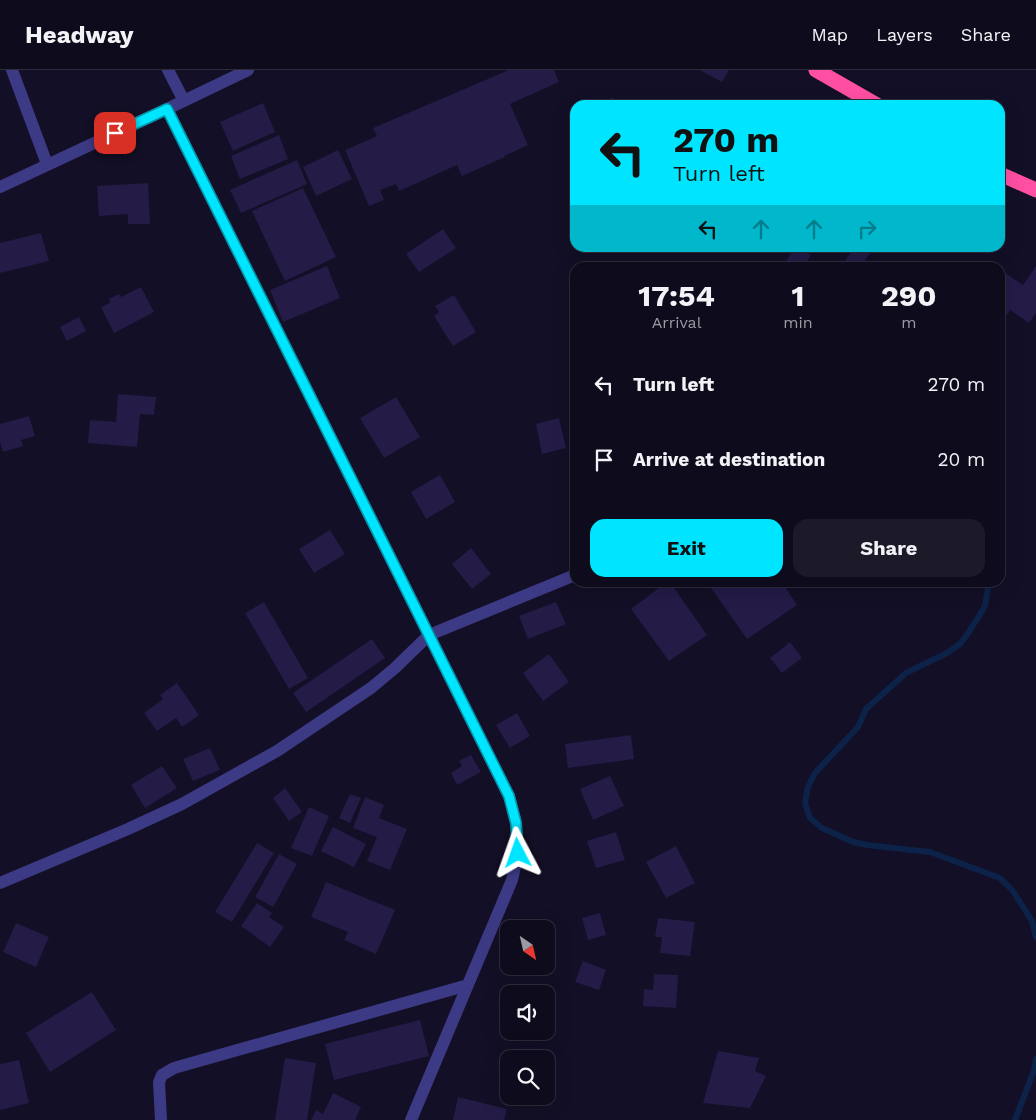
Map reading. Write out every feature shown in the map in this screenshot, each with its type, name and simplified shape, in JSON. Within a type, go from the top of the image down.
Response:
[{"type":"highway","points":[[816,70],[868,100]]},
{"type":"highway","points":[[1005,176],[1036,190]]},
{"type":"street","points":[[12,70],[47,164]]},
{"type":"street","points":[[168,70],[184,101]]},
{"type":"street","points":[[0,187],[248,70]]},
{"type":"street","points":[[167,109],[509,796],[516,823],[518,853],[512,880],[411,1120]]},
{"type":"street","points":[[0,883],[182,804],[277,751],[371,688],[429,635],[570,576]]},
{"type":"street","points":[[161,1120],[159,1082],[162,1074],[174,1068],[468,985]]},
{"type":"building","points":[[509,70],[554,70],[559,82],[510,104],[528,145],[462,176],[457,165],[399,191],[396,184],[380,190],[384,200],[369,206],[345,150],[377,136],[373,128]]},
{"type":"building","points":[[700,70],[729,70],[722,82]]},
{"type":"building","points":[[263,103],[275,132],[233,151],[220,122]]},
{"type":"building","points":[[279,135],[288,159],[240,179],[231,156]]},
{"type":"building","points":[[338,150],[352,179],[316,196],[303,167]]},
{"type":"building","points":[[297,160],[307,184],[241,213],[230,190]]},
{"type":"building","points":[[148,183],[150,224],[128,224],[128,214],[99,216],[97,186]]},
{"type":"building","points":[[303,188],[336,257],[285,281],[252,211]]},
{"type":"building","points":[[443,229],[456,248],[419,272],[406,254]]},
{"type":"building","points":[[41,233],[49,261],[0,273],[0,243]]},
{"type":"building","points":[[792,252],[805,252],[811,255],[807,262],[786,262]]},
{"type":"building","points":[[851,252],[870,252],[864,262],[844,262]]},
{"type":"building","points":[[327,266],[340,298],[283,322],[270,290]]},
{"type":"building","points":[[1036,266],[1036,313],[1029,323],[1010,310],[1005,318],[1005,273],[1023,285]]},
{"type":"building","points":[[141,287],[154,312],[114,333],[101,307],[110,303],[109,299],[119,294],[121,297]]},
{"type":"building","points":[[454,295],[476,332],[453,346],[434,316],[439,312],[435,306]]},
{"type":"building","points":[[79,317],[86,331],[67,341],[60,327]]},
{"type":"building","points":[[118,394],[156,397],[154,415],[140,414],[137,447],[88,443],[90,420],[116,422]]},
{"type":"building","points":[[396,397],[420,437],[384,458],[360,418]]},
{"type":"building","points":[[29,416],[35,436],[21,440],[23,446],[3,452],[0,442],[0,424]]},
{"type":"building","points":[[559,418],[566,448],[542,454],[536,424]]},
{"type":"building","points":[[440,475],[455,502],[426,519],[411,492]]},
{"type":"building","points":[[330,530],[345,554],[314,573],[299,549]]},
{"type":"building","points":[[471,548],[491,574],[472,589],[452,564]]},
{"type":"building","points":[[660,587],[673,587],[707,635],[669,661],[631,609]]},
{"type":"building","points":[[711,587],[785,587],[797,605],[747,639]]},
{"type":"building","points":[[264,602],[308,678],[289,689],[245,613]]},
{"type":"building","points":[[556,602],[566,624],[528,639],[519,616]]},
{"type":"building","points":[[372,639],[385,658],[306,712],[293,693]]},
{"type":"building","points":[[790,642],[802,658],[782,673],[770,658]]},
{"type":"building","points":[[549,654],[569,682],[543,701],[523,673]]},
{"type":"building","points":[[177,683],[199,715],[182,727],[176,718],[157,731],[144,713],[163,699],[160,695]]},
{"type":"building","points":[[517,713],[530,736],[510,748],[496,725]]},
{"type":"building","points":[[631,735],[634,759],[568,768],[565,744]]},
{"type":"building","points":[[210,748],[220,770],[193,781],[183,759]]},
{"type":"building","points":[[471,755],[481,772],[457,785],[451,773],[462,766],[459,761]]},
{"type":"building","points":[[162,766],[177,788],[145,808],[131,785]]},
{"type":"building","points":[[610,776],[624,806],[593,820],[580,789]]},
{"type":"building","points":[[285,788],[302,812],[289,821],[273,798]]},
{"type":"building","points":[[350,794],[361,798],[350,823],[339,818]]},
{"type":"building","points":[[365,797],[384,805],[379,818],[407,829],[390,870],[367,861],[377,837],[353,828]]},
{"type":"building","points":[[309,807],[329,816],[312,856],[291,848]]},
{"type":"building","points":[[333,827],[366,844],[354,867],[321,851]]},
{"type":"building","points":[[616,832],[625,860],[596,868],[587,841]]},
{"type":"building","points":[[257,843],[274,853],[232,922],[215,912]]},
{"type":"building","points":[[676,846],[695,883],[666,898],[646,862]]},
{"type":"building","points":[[279,854],[297,864],[273,907],[255,897]]},
{"type":"building","points":[[326,882],[395,910],[376,954],[344,940],[348,932],[311,917]]},
{"type":"building","points":[[257,903],[272,913],[269,917],[284,927],[270,947],[241,926]]},
{"type":"building","points":[[600,913],[606,935],[588,940],[582,918]]},
{"type":"building","points":[[658,918],[695,922],[690,956],[660,953],[662,937],[655,937]]},
{"type":"building","points":[[16,923],[49,937],[36,967],[3,952]]},
{"type":"building","points":[[583,961],[606,970],[599,990],[575,982]]},
{"type":"building","points":[[654,974],[678,975],[676,1008],[643,1006],[644,989],[653,990]]},
{"type":"building","points":[[92,992],[116,1030],[50,1072],[26,1033]]},
{"type":"building","points":[[420,1020],[429,1056],[334,1080],[325,1044]]},
{"type":"building","points":[[718,1051],[759,1058],[755,1071],[766,1076],[750,1108],[703,1103]]},
{"type":"building","points":[[285,1058],[316,1063],[307,1120],[275,1120]]},
{"type":"building","points":[[19,1060],[29,1103],[0,1110],[0,1064]]},
{"type":"building","points":[[333,1093],[361,1107],[355,1120],[311,1120],[316,1110],[323,1114]]},
{"type":"building","points":[[458,1097],[507,1109],[504,1120],[453,1120]]},
{"type":"waterway","points":[[988,587],[985,606],[960,644],[947,653],[906,673],[866,709],[858,727],[815,773],[808,787],[805,803],[810,818],[822,828],[853,842],[930,852],[1000,878],[1013,891],[1032,921],[1036,937]]},
{"type":"waterway","points":[[1015,1120],[1034,1070],[1036,1059]]},
{"type":"route","points":[[115,133],[167,109],[509,796],[516,823],[518,853]]}]
